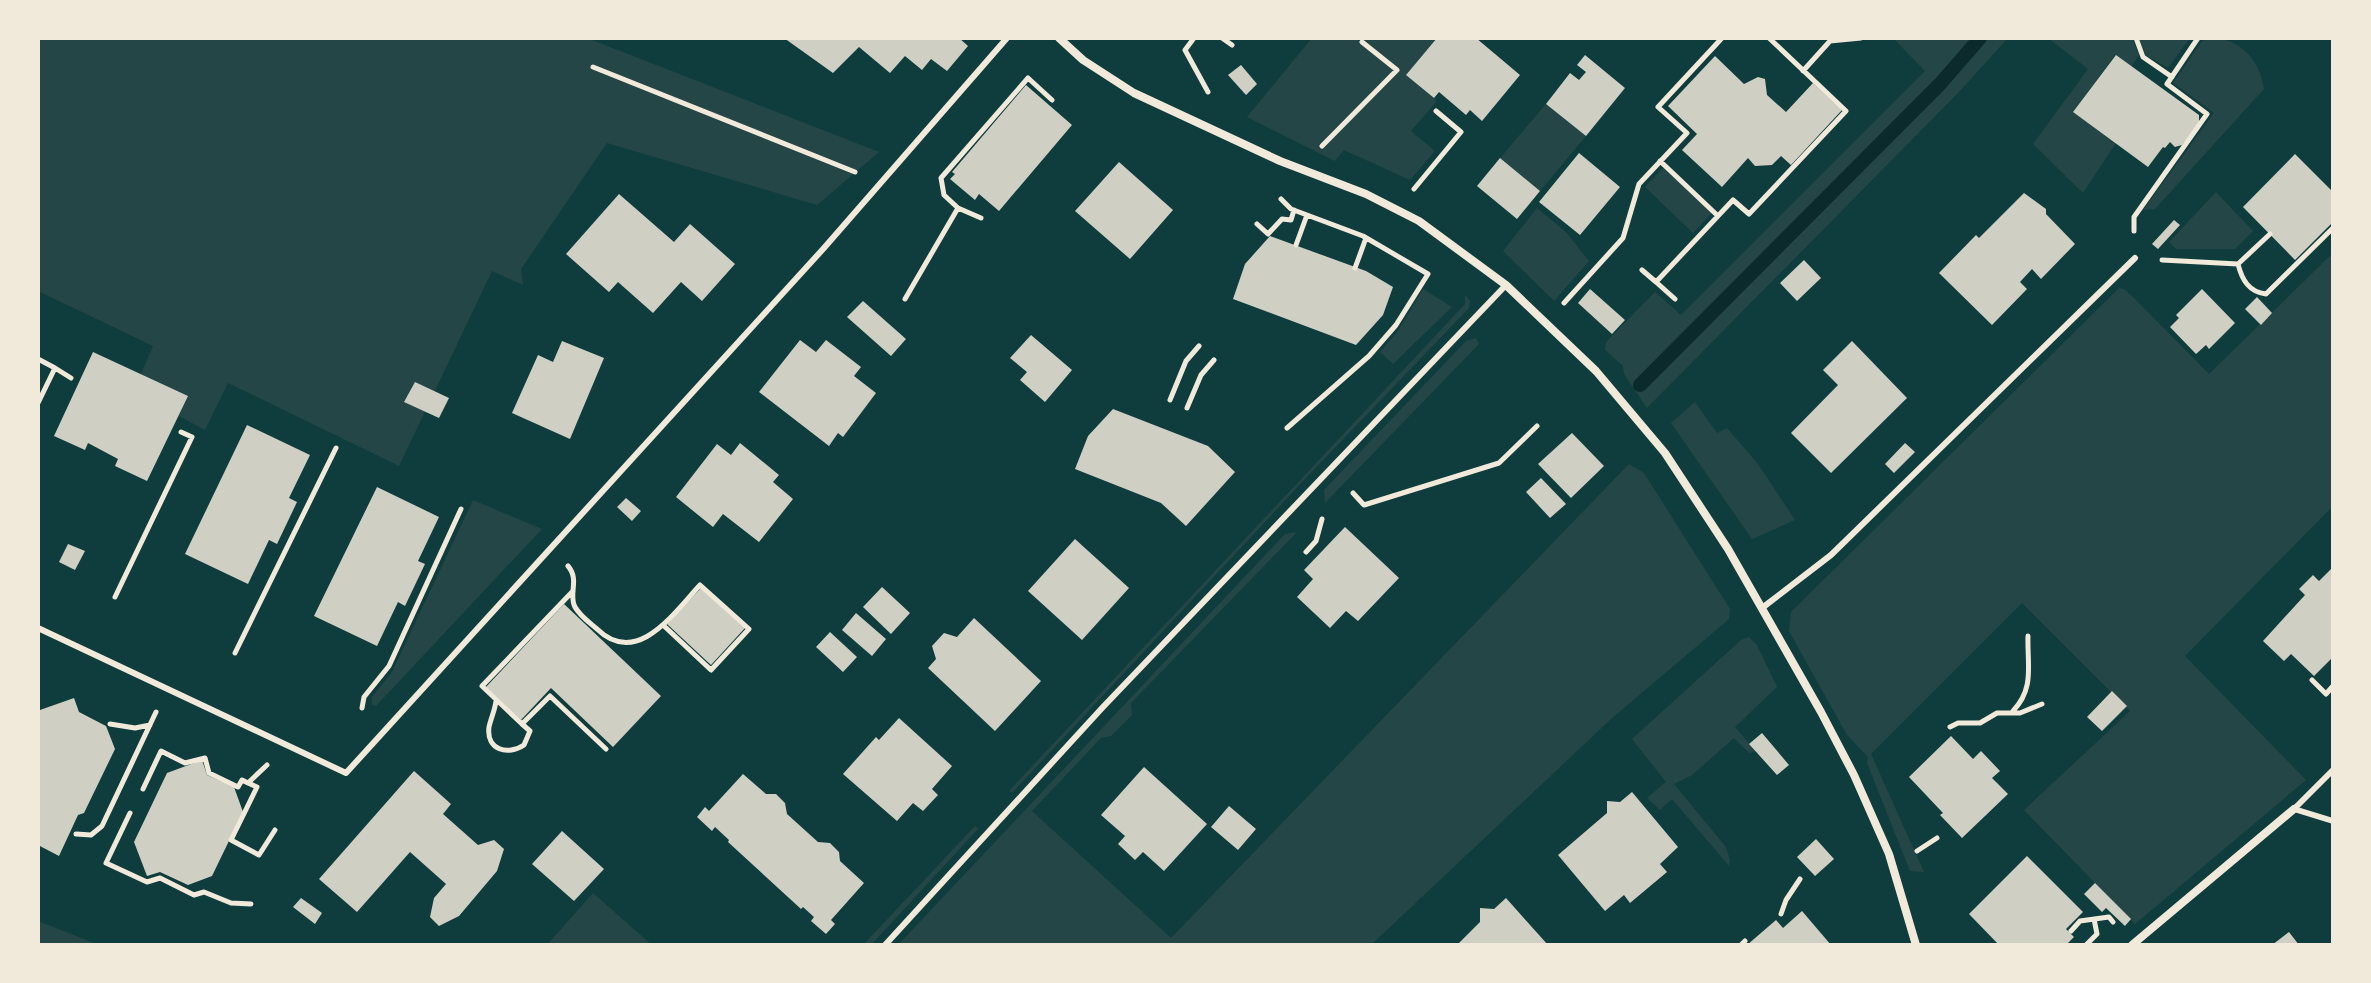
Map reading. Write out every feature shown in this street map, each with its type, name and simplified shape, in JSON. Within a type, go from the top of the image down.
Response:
[{"type":"street","points":[[1059,38],[1083,60],[1134,93],[1280,161],[1366,194],[1419,221],[1506,285],[1596,371],[1665,453],[1762,608],[1854,775],[1889,854],[1916,945]]},
{"type":"street","points":[[2132,945],[2294,809]]},
{"type":"lane","points":[[38,628],[346,773],[881,183],[1007,38]]},
{"type":"lane","points":[[1762,608],[1831,555],[2135,258]]},
{"type":"lane","points":[[885,945],[1103,707],[1506,285]]},
{"type":"lane","points":[[2333,770],[2294,809],[2333,821]]},
{"type":"path","points":[[1194,38],[1185,50],[1208,92]]},
{"type":"path","points":[[1222,38],[1232,45]]},
{"type":"path","points":[[1560,307],[1623,238],[1639,184],[1687,133],[1658,107],[1722,38]]},
{"type":"path","points":[[1656,282],[1733,200],[1749,214],[1846,111],[1769,38]]},
{"type":"path","points":[[1803,71],[1830,41],[1861,38]]},
{"type":"path","points":[[2136,38],[2143,57],[2172,77]]},
{"type":"path","points":[[2134,217],[2207,114],[2167,84],[2198,38]]},
{"type":"path","points":[[1317,152],[1397,70],[1362,42]]},
{"type":"path","points":[[593,67],[881,183]]},
{"type":"path","points":[[981,218],[958,208],[944,195],[941,178],[1028,78],[1052,100]]},
{"type":"path","points":[[1412,191],[1461,132],[1436,111]]},
{"type":"path","points":[[1660,161],[1718,216]]},
{"type":"path","points":[[1281,199],[1294,210],[1366,238],[1428,274],[1396,325],[1369,356],[1287,428]]},
{"type":"path","points":[[905,299],[958,208]]},
{"type":"path","points":[[1257,224],[1268,234],[1282,219],[1291,220],[1294,210]]},
{"type":"path","points":[[1296,245],[1307,215]]},
{"type":"path","points":[[2238,264],[2241,277],[2256,293],[2266,294],[2333,228]]},
{"type":"path","points":[[2167,261],[2238,264],[2270,234]]},
{"type":"path","points":[[1355,268],[1366,238]]},
{"type":"path","points":[[1642,270],[1675,299]]},
{"type":"path","points":[[1170,400],[1186,361],[1199,346]]},
{"type":"path","points":[[38,359],[71,378]]},
{"type":"path","points":[[1187,408],[1201,375],[1214,360]]},
{"type":"path","points":[[38,403],[55,368]]},
{"type":"path","points":[[1353,493],[1364,505],[1499,463],[1537,426]]},
{"type":"path","points":[[115,597],[192,437],[181,432]]},
{"type":"path","points":[[235,653],[336,448]]},
{"type":"path","points":[[362,708],[364,697],[389,666],[461,509]]},
{"type":"path","points":[[1306,552],[1316,541],[1322,518]]},
{"type":"path","points":[[550,549],[572,571],[576,610],[612,640],[624,643],[651,636],[700,585],[749,629],[711,670],[663,625]]},
{"type":"path","points":[[497,700],[490,724],[492,743],[500,750],[510,752],[524,745],[530,731],[522,724],[497,700],[482,686],[574,590]]},
{"type":"path","points":[[2012,712],[2020,704],[2030,679],[2028,636]]},
{"type":"path","points":[[2312,680],[2326,694],[2333,686]]},
{"type":"path","points":[[522,724],[550,696],[606,749]]},
{"type":"path","points":[[1950,727],[1958,723],[1980,723],[1997,713],[2028,711],[2042,704]]},
{"type":"path","points":[[76,834],[91,835],[102,826],[155,716]]},
{"type":"path","points":[[110,724],[135,728],[151,725]]},
{"type":"path","points":[[143,789],[161,751],[185,763],[205,758],[209,773],[238,787],[242,780],[257,787],[231,840],[259,855],[275,830]]},
{"type":"path","points":[[248,783],[263,769]]},
{"type":"path","points":[[130,813],[106,863],[147,882],[160,878],[194,895],[204,892],[231,903],[251,904]]},
{"type":"path","points":[[1915,852],[1937,838]]},
{"type":"path","points":[[1781,914],[1800,879]]},
{"type":"path","points":[[2071,931],[2080,921],[2104,918]]},
{"type":"path","points":[[2086,945],[2097,934],[2094,919]]},
{"type":"shaded area","points":[[38,38],[587,38],[879,152],[817,205],[607,143],[521,269],[523,285],[492,271],[399,466],[228,383],[205,430],[179,416],[187,397],[141,374],[153,346],[38,291]]},
{"type":"shaded area","points":[[1312,38],[1437,38],[1407,75],[1437,101],[1411,131],[1435,151],[1410,180],[1344,150],[1335,161],[1247,117]]},
{"type":"shaded area","points":[[1893,38],[2008,38],[1958,93],[1647,408],[1624,374],[1623,366],[1605,350],[1606,342],[1655,292],[1681,315],[1925,71]]},
{"type":"shaded area","points":[[2048,38],[2132,38],[2139,55],[2131,67],[2115,55],[2073,112],[2116,143],[2083,193],[2033,144],[2088,69]]},
{"type":"shaded area","points":[[2138,38],[2190,38],[2168,68],[2146,55]]},
{"type":"shaded area","points":[[2211,38],[2231,42],[2247,53],[2258,69],[2264,89],[2155,209],[2143,210],[2214,113],[2173,83],[2202,41]]},
{"type":"shaded area","points":[[1546,104],[1586,136],[1540,191],[1500,158]]},
{"type":"shaded area","points":[[1663,168],[1712,213],[1693,233],[1645,187]]},
{"type":"shaded area","points":[[2216,192],[2253,231],[2235,249],[2176,249],[2169,242]]},
{"type":"shaded area","points":[[1537,208],[1566,232],[1589,261],[1554,301],[1503,251]]},
{"type":"shaded area","points":[[2333,253],[2333,506],[2185,656],[2306,780],[2135,924],[2024,810],[2130,711],[2022,603],[1871,754],[1924,872],[1910,871],[1867,763],[1868,757],[1847,735],[1789,631],[1791,612],[2119,288],[2134,298],[2209,374]]},
{"type":"shaded area","points":[[1423,289],[1452,307],[1393,364],[1380,352],[1398,331]]},
{"type":"shaded area","points":[[1465,295],[1470,301],[1469,308],[1012,793],[1009,791],[1465,304]]},
{"type":"shaded area","points":[[1476,338],[1479,344],[1325,503],[1324,490],[1466,341]]},
{"type":"shaded area","points":[[1695,402],[1717,433],[1727,428],[1758,464],[1795,520],[1752,539],[1671,423]]},
{"type":"shaded area","points":[[1629,464],[1644,473],[1730,609],[1729,619],[1611,719],[1371,945],[898,945],[1285,534],[1297,532],[1131,703],[1132,715],[1111,736],[1101,738],[1032,811],[1171,938]]},
{"type":"shaded area","points":[[473,500],[542,529],[376,706],[372,705],[372,697],[392,672]]},
{"type":"shaded area","points":[[1749,637],[1757,645],[1777,687],[1735,727],[1756,751],[1749,753],[1734,738],[1692,775],[1674,784],[1726,847],[1729,866],[1672,799],[1660,810],[1647,798],[1666,782],[1632,739],[1741,640]]},
{"type":"shaded area","points":[[975,826],[978,829],[871,945],[863,945]]},
{"type":"shaded area","points":[[593,893],[652,945],[547,945]]},
{"type":"shaded area","points":[[38,921],[99,945],[38,945]]},
{"type":"building","points":[[784,38],[959,38],[968,46],[947,71],[931,59],[922,70],[905,56],[890,73],[859,47],[833,73]]},
{"type":"building","points":[[1437,38],[1476,38],[1520,75],[1482,121],[1470,110],[1466,115],[1439,92],[1434,98],[1406,75]]},
{"type":"building","points":[[1585,55],[1625,88],[1586,136],[1546,104],[1570,73],[1579,80],[1586,72],[1577,65]]},
{"type":"building","points":[[2116,55],[2199,115],[2199,123],[2182,145],[2175,147],[2170,142],[2148,167],[2073,112]]},
{"type":"building","points":[[1715,56],[1744,84],[1758,77],[1765,79],[1767,95],[1786,112],[1813,83],[1842,110],[1791,165],[1781,156],[1772,165],[1755,166],[1748,158],[1722,187],[1682,150],[1697,134],[1668,106]]},
{"type":"building","points":[[1241,65],[1257,84],[1246,95],[1228,75]]},
{"type":"building","points":[[1026,85],[1072,125],[999,211],[979,194],[975,200],[950,179],[955,174],[952,172]]},
{"type":"building","points":[[1579,153],[1620,187],[1580,235],[1539,202]]},
{"type":"building","points":[[2295,154],[2333,192],[2333,222],[2295,260],[2243,207]]},
{"type":"building","points":[[1500,158],[1540,191],[1517,219],[1477,186]]},
{"type":"building","points":[[1119,162],[1173,210],[1130,259],[1075,211]]},
{"type":"building","points":[[2024,193],[2046,209],[2046,214],[2075,244],[2041,279],[2032,269],[2020,282],[2027,289],[1992,325],[1939,273]]},
{"type":"building","points":[[619,194],[674,242],[690,224],[735,264],[702,301],[681,282],[653,313],[618,282],[609,292],[566,254]]},
{"type":"building","points":[[2174,220],[2180,225],[2158,249],[2152,244]]},
{"type":"building","points":[[1270,236],[1366,271],[1393,287],[1383,315],[1356,345],[1233,299],[1245,264]]},
{"type":"building","points":[[1804,260],[1821,278],[1797,301],[1780,283]]},
{"type":"building","points":[[1590,289],[1625,320],[1612,334],[1578,303]]},
{"type":"building","points":[[2202,289],[2235,323],[2209,349],[2206,345],[2196,354],[2170,327],[2179,318],[2176,315]]},
{"type":"building","points":[[2257,297],[2272,313],[2261,325],[2245,309]]},
{"type":"building","points":[[863,301],[906,339],[891,356],[847,317]]},
{"type":"building","points":[[1031,335],[1072,370],[1045,402],[1020,380],[1027,372],[1010,358]]},
{"type":"building","points":[[800,340],[816,352],[826,340],[861,367],[854,376],[876,393],[843,437],[838,433],[829,446],[759,392]]},
{"type":"building","points":[[562,341],[604,358],[570,439],[512,413],[538,355],[553,362]]},
{"type":"building","points":[[1852,341],[1907,398],[1831,473],[1791,433],[1838,385],[1823,370]]},
{"type":"building","points":[[93,352],[188,396],[147,481],[115,466],[118,459],[88,443],[85,450],[54,436]]},
{"type":"building","points":[[415,382],[449,398],[439,418],[404,402]]},
{"type":"building","points":[[1113,409],[1208,446],[1235,472],[1186,526],[1161,503],[1075,469],[1088,436]]},
{"type":"building","points":[[247,425],[310,455],[289,498],[297,502],[277,544],[269,540],[248,584],[185,554]]},
{"type":"building","points":[[1572,433],[1604,466],[1571,498],[1538,464]]},
{"type":"building","points":[[740,443],[779,475],[773,482],[793,499],[759,542],[723,514],[713,527],[676,497],[717,444],[731,455]]},
{"type":"building","points":[[1905,443],[1915,452],[1894,473],[1885,464]]},
{"type":"building","points":[[1541,478],[1566,504],[1550,518],[1526,492]]},
{"type":"building","points":[[377,487],[439,517],[418,561],[425,564],[405,606],[398,602],[377,646],[314,616]]},
{"type":"building","points":[[626,498],[641,511],[632,521],[617,507]]},
{"type":"building","points":[[1345,527],[1399,578],[1358,621],[1346,611],[1330,628],[1297,597],[1313,579],[1304,570]]},
{"type":"building","points":[[1075,539],[1129,588],[1082,640],[1028,591]]},
{"type":"building","points":[[68,544],[85,551],[75,570],[59,562]]},
{"type":"building","points":[[2333,567],[2333,657],[2314,676],[2291,654],[2284,661],[2263,641],[2305,595],[2299,589],[2313,575],[2319,581]]},
{"type":"building","points":[[882,587],[910,613],[891,634],[863,607]]},
{"type":"building","points":[[701,588],[745,628],[711,665],[667,624]]},
{"type":"building","points":[[564,604],[661,696],[613,747],[551,688],[521,720],[486,687]]},
{"type":"building","points":[[856,613],[886,639],[872,656],[842,630]]},
{"type":"building","points":[[974,618],[1041,681],[995,731],[928,668],[936,659],[932,646],[944,633],[957,637]]},
{"type":"building","points":[[830,632],[857,657],[843,672],[816,647]]},
{"type":"building","points":[[2112,691],[2127,706],[2102,731],[2087,717]]},
{"type":"building","points":[[74,698],[79,712],[106,726],[115,749],[59,856],[38,845],[38,715],[40,710]]},
{"type":"building","points":[[899,718],[952,766],[932,789],[938,795],[923,811],[913,803],[897,821],[843,774],[876,737],[879,740]]},
{"type":"building","points":[[1762,733],[1789,765],[1777,775],[1749,744]]},
{"type":"building","points":[[1951,736],[1973,759],[1981,751],[2000,771],[1992,778],[2008,794],[1962,838],[1909,777]]},
{"type":"building","points":[[202,760],[207,775],[234,787],[243,812],[212,876],[188,885],[160,872],[147,876],[134,842],[167,773]]},
{"type":"building","points":[[1144,767],[1207,824],[1164,871],[1143,852],[1135,860],[1118,844],[1125,836],[1101,815]]},
{"type":"building","points":[[414,771],[451,804],[443,814],[478,845],[494,840],[504,849],[497,871],[459,916],[439,926],[430,917],[434,898],[446,884],[410,852],[357,912],[319,879]]},
{"type":"building","points":[[743,774],[766,794],[776,794],[785,803],[787,814],[818,842],[830,843],[839,852],[840,861],[864,883],[831,920],[835,924],[826,934],[811,921],[814,917],[803,907],[801,909],[715,827],[712,831],[697,817],[705,807],[709,811]]},
{"type":"building","points":[[1632,792],[1678,847],[1660,864],[1667,872],[1630,903],[1624,895],[1605,911],[1558,855],[1607,813],[1607,801],[1620,802]]},
{"type":"building","points":[[1229,806],[1256,829],[1238,850],[1211,827]]},
{"type":"building","points":[[562,831],[604,869],[574,901],[532,864]]},
{"type":"building","points":[[1816,839],[1834,859],[1815,876],[1797,857]]},
{"type":"building","points":[[2027,856],[2083,912],[2066,929],[2074,937],[2066,945],[1999,945],[1969,914]]},
{"type":"building","points":[[2095,883],[2131,919],[2125,926],[2106,908],[2102,912],[2084,894]]},
{"type":"building","points":[[301,898],[322,913],[315,924],[293,907]]},
{"type":"building","points":[[1506,898],[1548,945],[1457,945],[1480,922],[1480,908],[1494,909]]},
{"type":"building","points":[[1802,911],[1831,945],[1747,945],[1776,920],[1783,928]]},
{"type":"building","points":[[2289,932],[2299,945],[2272,945]]},
{"type":"waterway","points":[[1640,385],[1940,84],[1980,38]]}]
